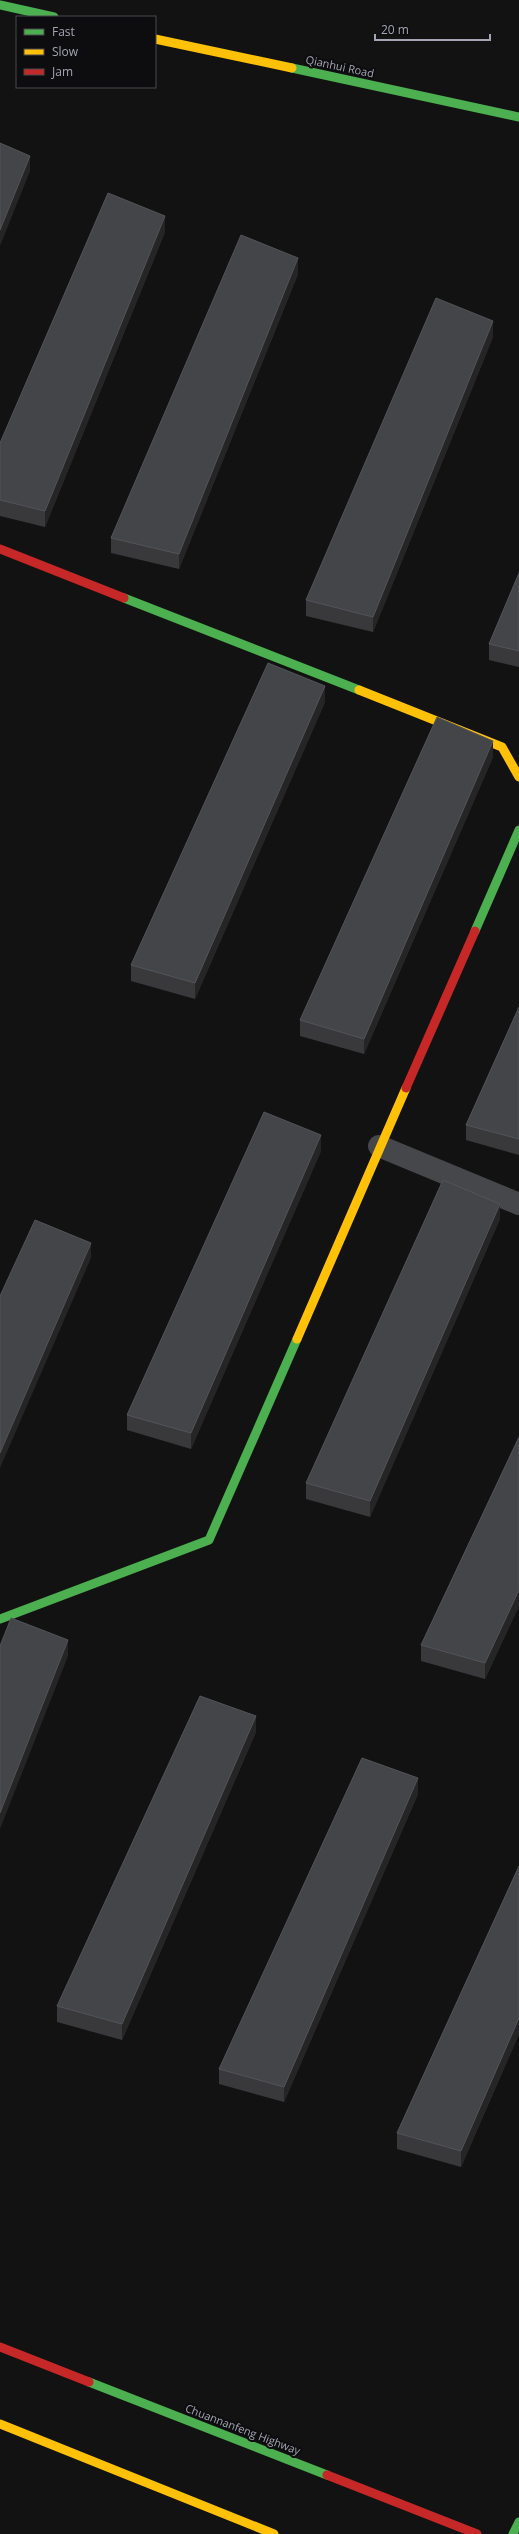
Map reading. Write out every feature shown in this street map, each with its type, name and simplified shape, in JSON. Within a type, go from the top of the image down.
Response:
[{"type":"street","points":[[0,5],[50,16]]},
{"type":"street","name":"Qianhui Road","points":[[156,39],[519,117]]},
{"type":"street","points":[[0,549],[502,748],[519,777]]},
{"type":"street","points":[[0,1619],[209,1540],[379,1146],[519,830]]},
{"type":"street","points":[[379,1146],[519,1204]]},
{"type":"street","name":"Chuannanfeng Highway","points":[[0,2347],[477,2534]]},
{"type":"street","points":[[0,2424],[274,2534]]},
{"type":"street","points":[[513,2534],[519,2522]]},
{"type":"building","points":[[0,143],[30,156],[0,230]]},
{"type":"building","points":[[108,193],[165,216],[45,511],[0,500],[0,443]]},
{"type":"building","points":[[241,235],[298,258],[179,554],[111,538]]},
{"type":"building","points":[[436,298],[493,321],[373,617],[306,600]]},
{"type":"building","points":[[519,573],[519,651],[489,644]]},
{"type":"building","points":[[268,663],[325,686],[195,983],[131,965]]},
{"type":"building","points":[[437,717],[493,741],[364,1039],[300,1020]]},
{"type":"building","points":[[519,1007],[519,1139],[466,1125]]},
{"type":"building","points":[[264,1112],[321,1135],[191,1433],[127,1415]]},
{"type":"building","points":[[443,1180],[500,1204],[370,1501],[306,1483]]},
{"type":"building","points":[[35,1220],[91,1243],[0,1453],[0,1296]]},
{"type":"building","points":[[519,1437],[519,1590],[485,1663],[421,1645]]},
{"type":"building","points":[[11,1618],[68,1640],[0,1813],[0,1646]]},
{"type":"building","points":[[200,1696],[256,1716],[122,2024],[57,2006]]},
{"type":"building","points":[[362,1758],[418,1778],[284,2087],[219,2069]]},
{"type":"building","points":[[519,1866],[519,2018],[461,2151],[397,2133]]},
{"type":"traffic: fast","points":[[0,5],[50,16]]},
{"type":"traffic: fast","points":[[292,68],[519,117]]},
{"type":"traffic: fast","points":[[124,598],[359,690]]},
{"type":"traffic: fast","points":[[475,931],[519,830]]},
{"type":"traffic: fast","points":[[0,1619],[209,1540],[297,1339]]},
{"type":"traffic: fast","points":[[89,2382],[327,2475]]},
{"type":"traffic: fast","points":[[513,2534],[519,2522]]},
{"type":"traffic: slow","points":[[156,39],[292,68]]},
{"type":"traffic: slow","points":[[359,690],[502,747],[519,777]]},
{"type":"traffic: slow","points":[[297,1339],[406,1088]]},
{"type":"traffic: slow","points":[[0,2424],[274,2534]]},
{"type":"traffic: jam","points":[[0,549],[124,598]]},
{"type":"traffic: jam","points":[[406,1088],[475,931]]},
{"type":"traffic: jam","points":[[0,2347],[89,2382]]},
{"type":"traffic: jam","points":[[327,2475],[477,2534]]}]
